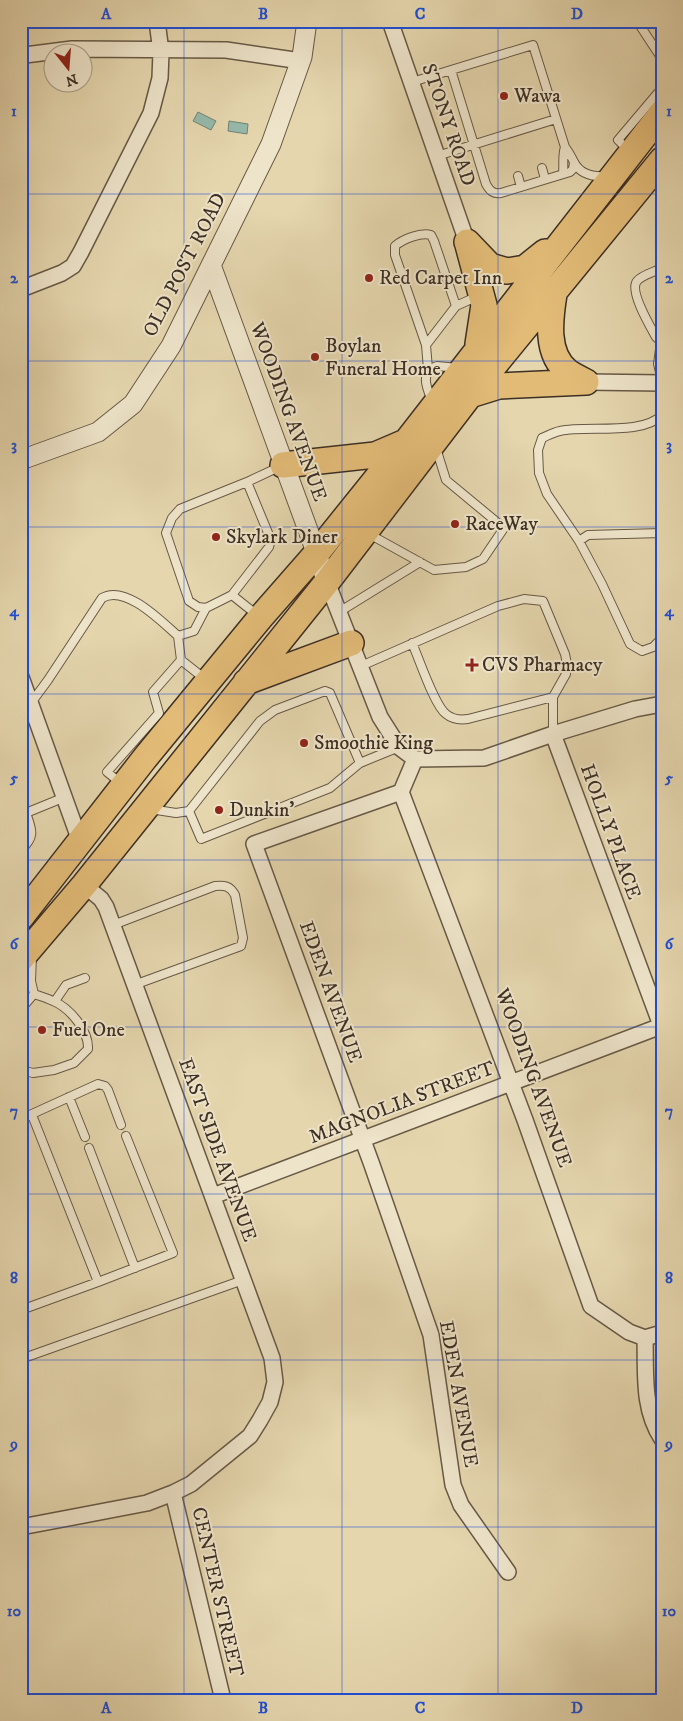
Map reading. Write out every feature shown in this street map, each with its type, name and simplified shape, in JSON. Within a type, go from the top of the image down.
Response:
[{"type":"highway","points":[[21,917],[208,681],[316,554],[406,442],[613,176],[624,146],[662,113]]},
{"type":"highway","points":[[26,953],[84,885],[327,582],[470,395],[662,160]]},
{"type":"highway","points":[[467,242],[490,266],[507,271],[525,268],[542,255],[585,211]]},
{"type":"highway","points":[[467,242],[484,305],[470,359]]},
{"type":"highway","points":[[554,294],[550,316],[553,349],[567,371],[586,382]]},
{"type":"highway","points":[[470,395],[499,386],[586,382]]},
{"type":"highway","points":[[283,465],[375,455],[406,442]]},
{"type":"highway","points":[[246,682],[351,643]]},
{"type":"street","points":[[21,289],[62,273],[73,266],[81,252],[151,113],[160,78],[161,49],[157,21]]},
{"type":"street","name":"OLD POST ROAD","points":[[21,460],[98,432],[133,404],[170,346],[271,144],[300,61],[307,21]]},
{"type":"street","name":"STONY ROAD","points":[[390,21],[467,242]]},
{"type":"street","points":[[21,57],[72,49],[161,49],[226,50],[300,61]]},
{"type":"street","name":"WOODING AVENUE","points":[[211,265],[316,554],[380,717],[399,747],[415,759]]},
{"type":"street","points":[[586,382],[662,382]]},
{"type":"street","points":[[21,676],[80,841]]},
{"type":"street","points":[[401,792],[415,759],[484,758],[553,734],[635,709],[662,704]]},
{"type":"street","name":"HOLLY PLACE","points":[[553,734],[661,1027]]},
{"type":"street","name":"WOODING AVENUE","points":[[401,792],[511,1082],[591,1306],[629,1332],[645,1338]]},
{"type":"street","name":"EDEN AVENUE","points":[[401,792],[254,844],[363,1139],[431,1335],[453,1485],[461,1505],[508,1572]]},
{"type":"street","name":"EAST SIDE AVENUE","points":[[84,885],[103,902],[113,925],[272,1358],[276,1382],[270,1402],[250,1436],[191,1484],[173,1493]]},
{"type":"street","name":"MAGNOLIA STREET","points":[[213,1196],[661,1027]]},
{"type":"street","points":[[662,1333],[645,1338],[646,1400],[655,1428],[662,1439]]},
{"type":"street","points":[[21,1527],[147,1503],[173,1493]]},
{"type":"street","name":"CENTER STREET","points":[[173,1493],[222,1700]]},
{"type":"lane","points":[[637,21],[662,58]]},
{"type":"lane","points":[[412,82],[533,45],[565,147],[570,152],[574,163],[588,175],[613,176]]},
{"type":"lane","points":[[452,70],[474,145],[490,190],[501,193],[563,174],[573,169],[574,163]]},
{"type":"lane","points":[[624,146],[662,88]]},
{"type":"lane","points":[[437,156],[474,145],[505,139],[530,131],[556,119]]},
{"type":"lane","points":[[563,174],[565,147]]},
{"type":"lane","points":[[542,168],[545,179]]},
{"type":"lane","points":[[518,176],[521,187]]},
{"type":"lane","points":[[434,406],[426,385],[428,370],[426,345],[395,256],[395,246],[400,242],[417,236],[431,235],[456,306]]},
{"type":"lane","points":[[662,268],[643,276],[636,282],[634,289],[656,337],[661,342],[658,364],[662,382]]},
{"type":"lane","points":[[426,345],[456,306],[481,294]]},
{"type":"lane","points":[[428,370],[437,366],[470,359]]},
{"type":"lane","points":[[662,415],[656,421],[642,426],[559,431],[542,438],[538,450],[539,473],[547,494],[579,541],[602,584],[630,644],[642,651],[653,647],[662,638]]},
{"type":"lane","points":[[365,532],[434,570],[466,567],[483,559],[504,528],[446,480],[434,442]]},
{"type":"lane","points":[[247,482],[271,543],[232,595],[206,608],[198,608],[189,600],[166,533],[168,525],[180,510],[283,465]]},
{"type":"lane","points":[[579,541],[588,535],[662,533]]},
{"type":"lane","points":[[339,612],[420,562]]},
{"type":"lane","points":[[31,703],[102,598],[107,594],[126,597],[140,605],[178,636],[181,660],[208,681]]},
{"type":"lane","points":[[232,595],[260,618]]},
{"type":"lane","points":[[361,666],[498,606],[524,599],[543,601],[565,654],[566,664],[566,674],[553,697],[553,734]]},
{"type":"lane","points":[[178,636],[194,631],[206,608]]},
{"type":"lane","points":[[412,643],[434,696],[444,713],[450,717],[461,720],[468,719],[553,697]]},
{"type":"lane","points":[[124,785],[107,772],[159,713],[153,692],[181,660]]},
{"type":"lane","points":[[145,808],[176,813],[189,811],[260,721],[275,710],[325,691],[330,694],[360,763]]},
{"type":"lane","points":[[189,811],[202,839],[330,788],[360,763],[399,747]]},
{"type":"lane","points":[[21,850],[29,843],[32,836],[31,827],[24,814],[65,797]]},
{"type":"lane","points":[[113,925],[215,886],[227,886],[236,895],[243,938],[241,946],[134,985]]},
{"type":"lane","points":[[26,953],[34,994]]},
{"type":"lane","points":[[55,1001],[66,985],[85,978]]},
{"type":"lane","points":[[21,1070],[33,1074],[54,1070],[74,1062],[88,1049],[89,1040],[77,1020],[55,1001],[34,994]]},
{"type":"lane","points":[[21,1009],[34,994]]},
{"type":"lane","points":[[21,1119],[95,1085],[102,1085],[108,1090],[121,1124]]},
{"type":"lane","points":[[70,1097],[85,1137]]},
{"type":"lane","points":[[32,1115],[98,1282]]},
{"type":"lane","points":[[21,1310],[173,1253],[126,1136]]},
{"type":"lane","points":[[89,1148],[134,1268]]},
{"type":"lane","points":[[21,1359],[244,1280]]},
{"type":"shaded area","points":[[198,112],[216,121],[211,130],[193,121]]},
{"type":"shaded area","points":[[229,121],[248,124],[247,134],[228,131]]},
{"type":"place","name":"Wawa","points":[[504,96]]},
{"type":"place","name":"Red Carpet Inn","points":[[369,278]]},
{"type":"place","name":"Boylan Funeral Home","points":[[315,357]]},
{"type":"place","name":"RaceWay","points":[[455,524]]},
{"type":"place","name":"Skylark Diner","points":[[216,537]]},
{"type":"place","name":"CVS Pharmacy","points":[[472,665]]},
{"type":"place","name":"Smoothie King","points":[[304,743]]},
{"type":"place","name":"Dunkin'","points":[[219,810]]},
{"type":"place","name":"Fuel One","points":[[42,1030]]}]
